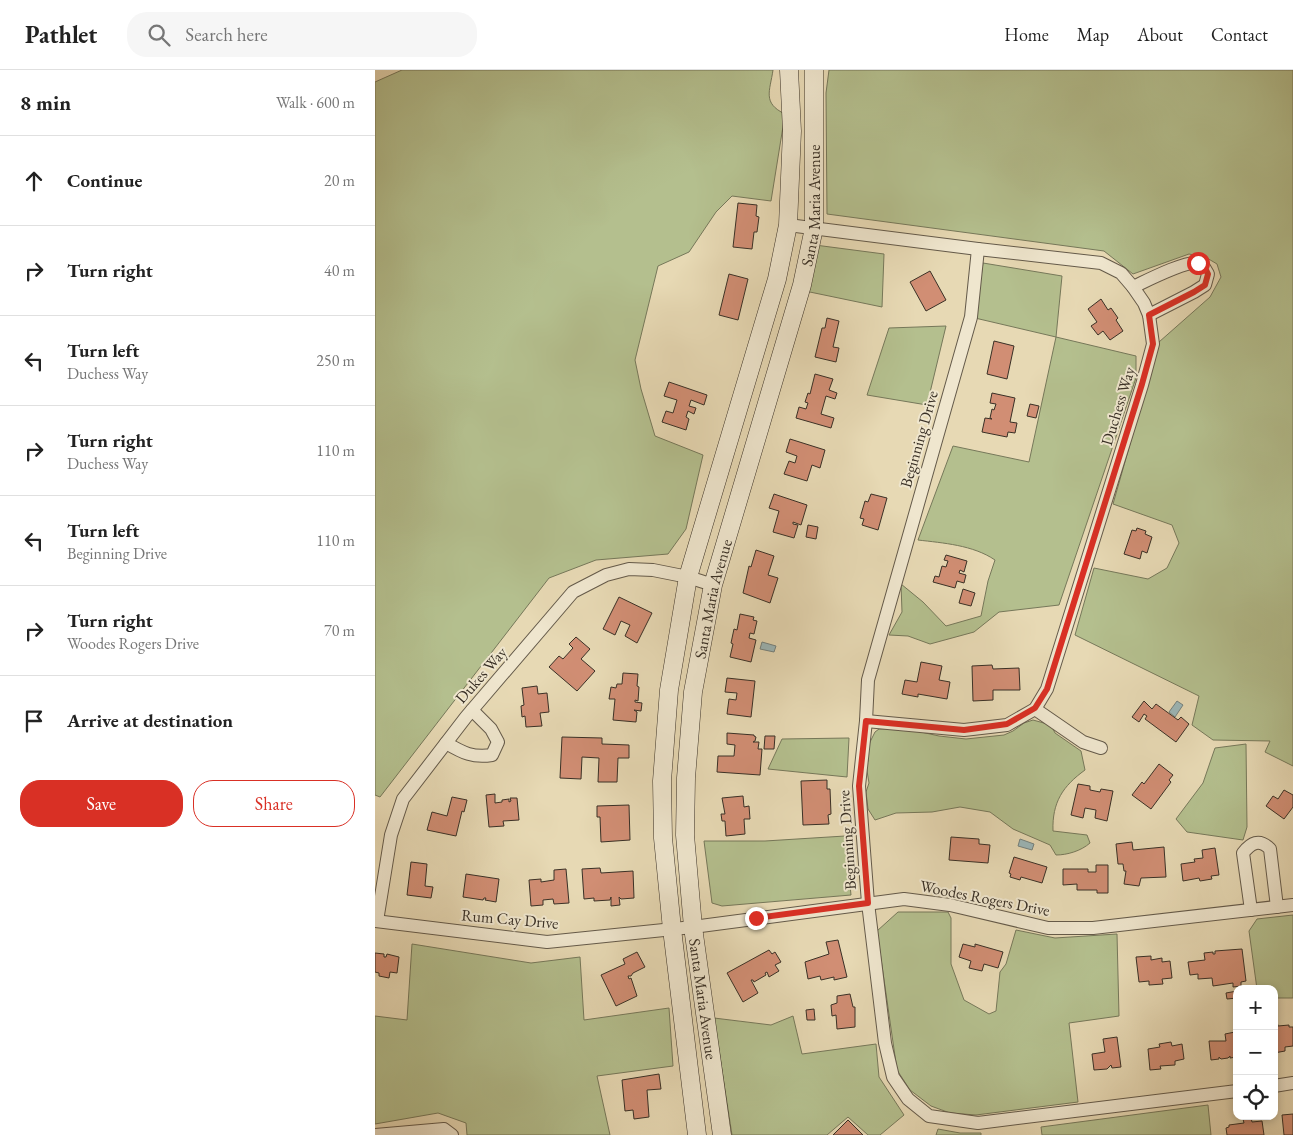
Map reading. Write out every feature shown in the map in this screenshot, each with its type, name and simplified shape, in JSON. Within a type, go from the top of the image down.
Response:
[{"type":"street","name":"Santa Maria Avenue","points":[[697,1135],[663,838],[662,781],[669,690],[689,577],[777,279],[788,225],[792,131],[789,70]]},
{"type":"street","name":"Santa Maria Avenue","points":[[722,1135],[693,927],[685,835],[686,778],[693,692],[713,584],[802,285],[814,228],[814,70]]},
{"type":"street","name":"Duchess Way","points":[[788,225],[1101,263],[1121,273],[1144,303],[1149,315],[1153,344],[1142,384],[1047,689],[1035,708],[1007,724],[964,730],[866,721]]},
{"type":"street","name":"Beginning Drive","points":[[977,249],[971,317],[868,680],[859,786],[868,903],[885,1043],[893,1077],[907,1099],[929,1116],[978,1123],[1233,1091]]},
{"type":"street","points":[[1133,287],[1188,264],[1198,263],[1204,266],[1208,274],[1205,285],[1149,315]]},
{"type":"street","name":"Dukes Way","points":[[376,921],[391,835],[403,800],[472,710],[573,592],[606,574],[629,569],[653,570],[713,584]]},
{"type":"street","points":[[1035,708],[1083,742],[1101,748]]},
{"type":"street","points":[[446,743],[460,751],[478,757],[492,754],[497,742],[491,729],[472,710]]},
{"type":"street","points":[[1251,910],[1243,853],[1250,844],[1256,842],[1270,848],[1277,907]]},
{"type":"street","name":"Woodes Rogers Drive","points":[[672,929],[904,899],[950,905],[1048,928],[1093,928],[1293,905]]},
{"type":"street","name":"Rum Cay Drive","points":[[376,921],[547,942],[672,929]]},
{"type":"street","points":[[1278,1085],[1293,1083]]},
{"type":"street","points":[[375,1135],[444,1129],[452,1135]]},
{"type":"green space","points":[[402,70],[773,70],[769,90],[770,101],[778,110],[785,114],[771,201],[732,196],[716,212],[689,252],[658,266],[635,360],[641,389],[655,436],[703,455],[686,529],[668,554],[596,560],[549,578],[380,797],[375,795],[375,82]]},
{"type":"green space","points":[[829,70],[1293,70],[1293,766],[1265,752],[1270,741],[1213,740],[1192,725],[1199,696],[1075,635],[1094,568],[1148,579],[1167,568],[1179,543],[1172,525],[1113,504],[1159,342],[1210,297],[1221,277],[1217,264],[1207,258],[1189,254],[1133,274],[1104,251],[827,214],[826,93]]},
{"type":"green space","points":[[815,245],[884,254],[882,307],[805,291]]},
{"type":"green space","points":[[983,263],[1062,276],[1056,337],[975,318]]},
{"type":"green space","points":[[946,326],[927,405],[867,395],[889,328]]},
{"type":"green space","points":[[1056,337],[1136,356],[1136,378],[1059,605],[999,612],[974,632],[930,644],[908,636],[889,635],[902,612],[901,584],[923,602],[946,626],[981,616],[988,581],[995,560],[968,548],[918,540],[953,446],[1029,462]]},
{"type":"green space","points":[[1033,720],[1051,725],[1055,733],[1081,751],[1085,770],[1071,782],[1060,796],[1054,811],[1053,831],[1087,835],[1090,843],[1082,848],[1056,855],[1050,845],[1013,829],[990,812],[960,807],[932,812],[896,813],[875,820],[868,809],[866,792],[869,783],[866,765],[868,761],[867,748],[875,732],[879,729],[903,728],[939,736],[966,739],[1004,735]]},
{"type":"green space","points":[[849,738],[847,777],[768,769],[782,739]]},
{"type":"green space","points":[[1246,744],[1247,827],[1243,840],[1187,832],[1176,819],[1203,783],[1215,748]]},
{"type":"green space","points":[[845,836],[851,895],[722,906],[712,903],[704,841],[765,841]]},
{"type":"green space","points":[[898,912],[948,912],[951,918],[951,964],[964,1000],[989,1014],[996,1011],[1000,972],[1006,964],[1016,930],[1055,938],[1117,934],[1119,1016],[1069,1023],[1078,1102],[976,1115],[950,1113],[931,1106],[910,1090],[897,1070],[877,931]]},
{"type":"green space","points":[[1293,915],[1293,998],[1278,998],[1278,985],[1256,985],[1249,931],[1257,919]]},
{"type":"green space","points":[[412,944],[531,963],[580,957],[584,1020],[669,1008],[673,1066],[597,1076],[610,1135],[467,1135],[466,1123],[438,1113],[375,1124],[375,1016],[407,1020]]},
{"type":"green space","points":[[793,1016],[802,1054],[876,1044],[879,1077],[904,1115],[880,1135],[868,1135],[848,1117],[827,1135],[732,1135],[714,1018],[771,1025]]},
{"type":"green space","points":[[1208,1105],[1211,1135],[1042,1135],[1041,1127]]},
{"type":"green space","points":[[938,1129],[960,1133],[981,1133],[981,1135],[936,1135]]},
{"type":"water","points":[[762,642],[776,646],[774,652],[760,649]]},
{"type":"water","points":[[1177,701],[1183,705],[1175,717],[1169,712]]},
{"type":"water","points":[[1020,839],[1034,844],[1032,850],[1018,846]]},
{"type":"building","points":[[738,203],[757,205],[756,216],[759,217],[757,232],[754,232],[752,249],[733,247]]},
{"type":"building","points":[[930,271],[946,300],[926,311],[910,282]]},
{"type":"building","points":[[729,274],[748,279],[738,320],[719,315]]},
{"type":"building","points":[[1101,299],[1108,310],[1111,308],[1118,318],[1116,320],[1123,331],[1110,340],[1103,331],[1098,335],[1091,326],[1097,322],[1088,309]]},
{"type":"building","points":[[827,318],[839,321],[833,347],[839,348],[836,362],[815,357],[822,328],[825,328]]},
{"type":"building","points":[[994,341],[1014,346],[1007,379],[987,374]]},
{"type":"building","points":[[815,374],[833,379],[829,390],[837,393],[835,399],[826,396],[821,414],[834,418],[831,428],[796,418],[799,407],[806,409],[808,403],[805,402],[808,393],[810,394]]},
{"type":"building","points":[[669,382],[707,395],[704,405],[691,400],[689,406],[696,408],[694,414],[688,411],[686,417],[689,419],[686,430],[662,422],[666,411],[673,413],[677,400],[664,396]]},
{"type":"building","points":[[992,393],[1015,398],[1010,422],[1017,423],[1015,433],[1008,432],[1007,437],[982,432],[985,418],[992,419],[990,418],[992,409],[994,410],[996,404],[990,403]]},
{"type":"building","points":[[1030,404],[1039,406],[1036,418],[1027,416]]},
{"type":"building","points":[[790,439],[825,450],[820,468],[812,465],[807,481],[784,474],[789,461],[795,463],[797,456],[786,452]]},
{"type":"building","points":[[774,494],[807,505],[801,525],[793,522],[793,524],[798,525],[794,538],[773,532],[779,511],[769,508]]},
{"type":"building","points":[[871,494],[887,498],[878,530],[862,525],[864,519],[860,518],[865,501],[868,502]]},
{"type":"building","points":[[808,525],[818,527],[816,539],[806,537]]},
{"type":"building","points":[[1137,528],[1146,531],[1145,534],[1152,537],[1147,553],[1142,551],[1140,559],[1124,554],[1132,530],[1136,531]]},
{"type":"building","points":[[756,550],[774,556],[768,575],[778,578],[770,603],[743,593],[749,566],[751,567]]},
{"type":"building","points":[[946,555],[967,561],[964,572],[960,570],[959,573],[966,575],[964,583],[957,581],[955,588],[933,582],[935,576],[939,577],[942,566],[946,567],[948,561],[944,560]]},
{"type":"building","points":[[963,589],[975,593],[971,606],[959,603]]},
{"type":"building","points":[[619,597],[652,613],[637,643],[625,636],[630,625],[621,621],[615,635],[603,629]]},
{"type":"building","points":[[740,614],[754,617],[753,620],[757,621],[754,634],[750,633],[749,638],[756,640],[751,662],[730,657],[734,629],[737,630]]},
{"type":"building","points":[[576,637],[590,649],[581,659],[595,671],[577,691],[549,667],[559,656],[563,659],[573,648],[569,644]]},
{"type":"building","points":[[921,662],[942,666],[939,680],[950,682],[947,699],[918,694],[918,697],[902,694],[905,680],[917,682]]},
{"type":"building","points":[[992,665],[993,669],[1019,668],[1020,690],[993,690],[993,700],[973,701],[972,666]]},
{"type":"building","points":[[623,673],[638,674],[638,701],[635,700],[635,702],[642,703],[641,711],[634,710],[637,712],[636,722],[613,720],[615,699],[609,699],[611,687],[616,688],[617,684],[622,684]]},
{"type":"building","points":[[727,678],[755,681],[751,717],[727,714],[729,699],[736,700],[737,693],[725,692]]},
{"type":"building","points":[[537,686],[538,694],[547,693],[549,712],[540,713],[542,726],[526,727],[525,716],[522,717],[521,706],[524,705],[522,688]]},
{"type":"building","points":[[1144,701],[1152,709],[1156,704],[1178,720],[1181,717],[1189,724],[1176,742],[1145,719],[1147,716],[1144,714],[1139,722],[1132,717]]},
{"type":"building","points":[[727,733],[754,735],[756,737],[753,742],[759,742],[758,749],[762,749],[760,775],[717,772],[718,756],[734,756],[735,745],[727,744]]},
{"type":"building","points":[[765,736],[775,736],[774,749],[764,749]]},
{"type":"building","points":[[562,737],[602,738],[602,744],[629,745],[629,758],[618,758],[617,782],[598,782],[599,758],[582,757],[581,779],[560,778]]},
{"type":"building","points":[[1159,764],[1173,775],[1169,780],[1171,782],[1151,809],[1132,795],[1142,782],[1144,784]]},
{"type":"building","points":[[827,780],[827,789],[830,789],[831,814],[828,815],[829,824],[803,825],[801,781]]},
{"type":"building","points":[[1078,784],[1090,786],[1090,790],[1100,792],[1101,789],[1113,791],[1107,821],[1095,818],[1096,810],[1085,808],[1083,818],[1071,815]]},
{"type":"building","points":[[1284,790],[1293,795],[1293,807],[1284,819],[1266,806],[1273,796],[1278,799]]},
{"type":"building","points":[[495,794],[495,803],[509,799],[509,802],[511,801],[510,798],[517,798],[519,820],[503,821],[504,826],[489,827],[486,795]]},
{"type":"building","points":[[743,796],[744,807],[749,806],[750,819],[744,819],[745,834],[726,836],[725,821],[722,821],[721,814],[725,814],[722,798]]},
{"type":"building","points":[[452,797],[467,800],[464,812],[462,811],[456,836],[427,830],[432,812],[447,816]]},
{"type":"building","points":[[629,805],[630,840],[601,842],[600,817],[597,817],[597,806]]},
{"type":"building","points":[[951,837],[979,839],[979,844],[990,845],[988,863],[949,860]]},
{"type":"building","points":[[1132,842],[1133,850],[1164,847],[1166,877],[1141,878],[1139,886],[1124,884],[1126,871],[1124,871],[1123,864],[1118,864],[1116,844]]},
{"type":"building","points":[[1215,848],[1219,875],[1211,876],[1212,879],[1200,881],[1199,878],[1183,881],[1181,864],[1195,862],[1194,859],[1203,858],[1202,850]]},
{"type":"building","points":[[1014,857],[1047,867],[1042,883],[1021,877],[1020,880],[1010,877],[1011,874],[1009,873]]},
{"type":"building","points":[[411,862],[427,864],[425,886],[433,887],[431,898],[407,895]]},
{"type":"building","points":[[1096,865],[1108,865],[1108,893],[1097,893],[1097,890],[1077,890],[1077,884],[1063,885],[1063,869],[1088,869],[1088,872],[1096,872]]},
{"type":"building","points":[[600,868],[601,873],[633,871],[634,898],[621,899],[619,897],[620,905],[611,906],[611,897],[610,900],[594,901],[594,898],[584,899],[582,869]]},
{"type":"building","points":[[566,869],[569,903],[554,904],[553,899],[543,900],[543,905],[531,906],[529,880],[541,879],[541,882],[554,880],[554,870]]},
{"type":"building","points":[[466,874],[499,879],[496,902],[485,900],[486,898],[483,900],[463,897]]},
{"type":"building","points":[[838,940],[847,977],[821,980],[820,976],[808,979],[805,962],[829,954],[826,942]]},
{"type":"building","points":[[963,944],[975,947],[975,944],[1003,952],[998,968],[984,964],[982,971],[969,968],[971,961],[959,957]]},
{"type":"building","points":[[1242,949],[1246,981],[1241,982],[1241,985],[1233,985],[1233,983],[1213,986],[1212,978],[1198,979],[1198,974],[1190,975],[1188,962],[1205,960],[1204,953],[1213,952],[1215,954],[1215,951]]},
{"type":"building","points":[[769,950],[772,954],[775,952],[781,962],[775,965],[779,971],[769,977],[767,972],[765,973],[766,975],[754,982],[751,980],[758,993],[743,1002],[727,973]]},
{"type":"building","points":[[637,952],[645,967],[628,976],[629,979],[631,978],[637,996],[616,1006],[601,975],[625,964],[623,959]]},
{"type":"building","points":[[375,953],[384,954],[384,957],[387,954],[399,957],[397,973],[390,972],[389,978],[379,976],[379,973],[375,972]]},
{"type":"building","points":[[1151,956],[1151,960],[1162,958],[1162,962],[1170,961],[1172,978],[1162,979],[1163,984],[1149,985],[1149,981],[1139,982],[1136,957]]},
{"type":"building","points":[[1233,992],[1233,998],[1227,999],[1226,993]]},
{"type":"building","points":[[850,994],[853,1007],[855,1007],[855,1027],[837,1029],[836,1015],[832,1016],[831,1005],[837,1003],[837,996]]},
{"type":"building","points":[[814,1009],[815,1020],[807,1020],[806,1010]]},
{"type":"building","points":[[1289,1025],[1289,1027],[1293,1027],[1293,1046],[1285,1047],[1285,1051],[1278,1052],[1278,1026]]},
{"type":"building","points":[[1233,1032],[1233,1058],[1230,1058],[1230,1056],[1221,1059],[1219,1057],[1219,1059],[1211,1060],[1209,1041],[1226,1041],[1225,1034]]},
{"type":"building","points":[[1117,1037],[1121,1067],[1112,1068],[1111,1065],[1107,1069],[1094,1070],[1092,1054],[1105,1052],[1103,1039]]},
{"type":"building","points":[[1171,1042],[1172,1046],[1182,1044],[1184,1059],[1175,1061],[1175,1065],[1160,1066],[1161,1069],[1150,1070],[1148,1049],[1160,1047],[1159,1044]]},
{"type":"building","points":[[659,1074],[661,1089],[647,1090],[649,1117],[634,1119],[633,1110],[625,1111],[622,1080]]},
{"type":"building","points":[[1293,1114],[1293,1135],[1284,1135],[1282,1115]]},
{"type":"building","points":[[848,1120],[863,1135],[833,1135]]},
{"type":"building","points":[[1243,1120],[1252,1120],[1252,1122],[1262,1121],[1264,1135],[1227,1135],[1226,1128],[1229,1125],[1244,1123]]},
{"type":"route","points":[[756,918],[868,903],[859,786],[866,721],[964,730],[1007,724],[1035,708],[1047,689],[1142,384],[1153,344],[1149,315],[1205,285],[1208,274],[1204,266],[1198,263]]}]
